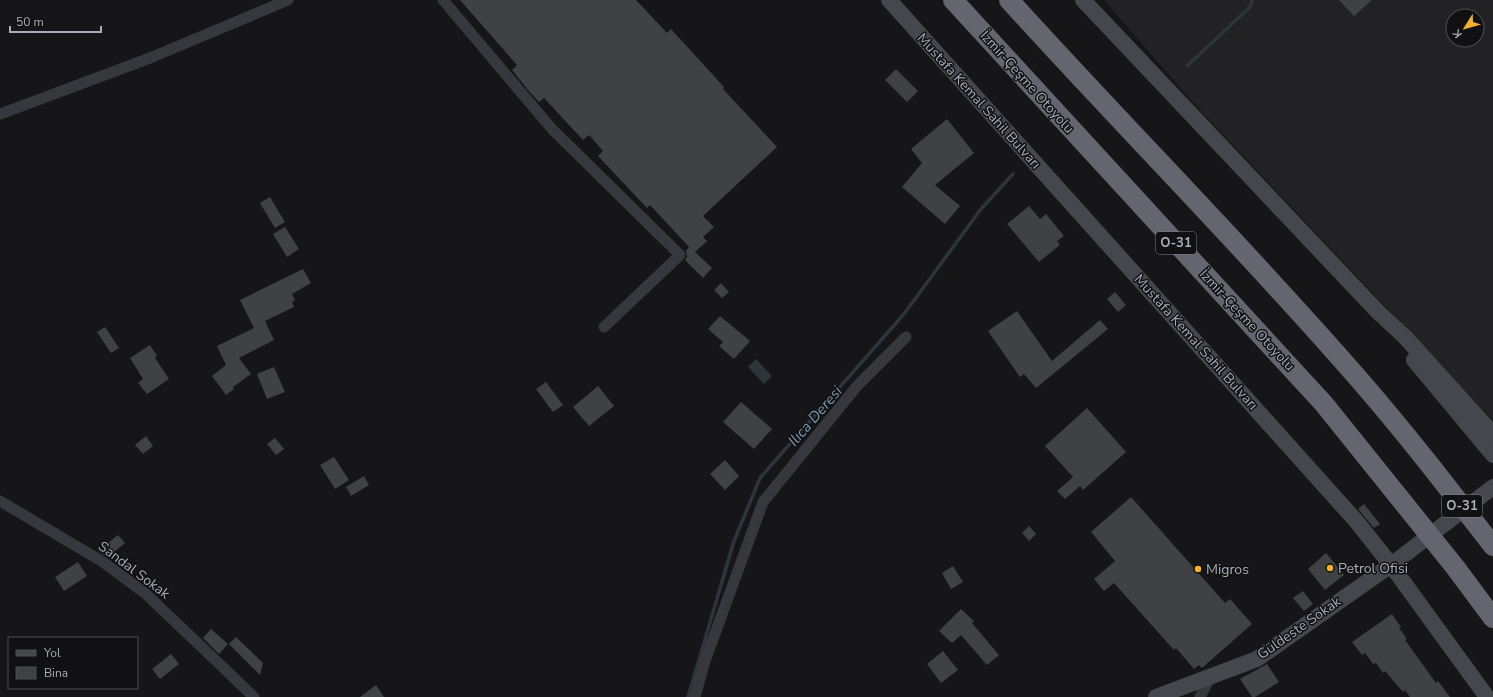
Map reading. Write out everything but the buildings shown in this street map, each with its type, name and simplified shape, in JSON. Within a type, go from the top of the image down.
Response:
[{"type":"highway","name":"İzmir-Çeşme Otoyolu","points":[[953,0],[1087,148],[1249,321],[1324,404],[1455,567],[1493,618]]},
{"type":"highway","name":"O-31","points":[[1009,0],[1217,223],[1358,378],[1430,465],[1493,546]]},
{"type":"street","points":[[0,114],[150,58],[288,0]]},
{"type":"street","points":[[444,0],[552,129],[680,255],[604,327]]},
{"type":"street","name":"Mustafa Kemal Sahil Bulvarı","points":[[888,0],[1357,522],[1391,565],[1487,697]]},
{"type":"street","points":[[1083,0],[1378,312],[1406,336],[1493,434]]},
{"type":"street","points":[[1378,312],[1400,344],[1493,455]]},
{"type":"street","points":[[695,697],[705,661],[763,502],[858,386],[906,337]]},
{"type":"street","name":"Güldeste Sokak","points":[[1156,697],[1257,659],[1391,565],[1493,487]]},
{"type":"street","name":"Sandal Sokak","points":[[0,501],[102,562],[146,594],[254,697]]},
{"type":"street","points":[[1200,697],[1211,676]]},
{"type":"shaded area","points":[[1104,0],[1493,0],[1493,421],[1197,107]]},
{"type":"shaded area","points":[[756,359],[772,376],[764,384],[748,367]]},
{"type":"waterway","name":"Ilıca Deresi","points":[[1187,66],[1250,7],[1252,0]]},
{"type":"waterway","name":"Ilıca Deresi","points":[[688,697],[734,541],[760,478],[904,314],[981,209],[1013,174]]},
{"type":"place","name":"Petrol Ofisi","points":[[1330,568]]},
{"type":"place","name":"Migros","points":[[1198,569]]}]
